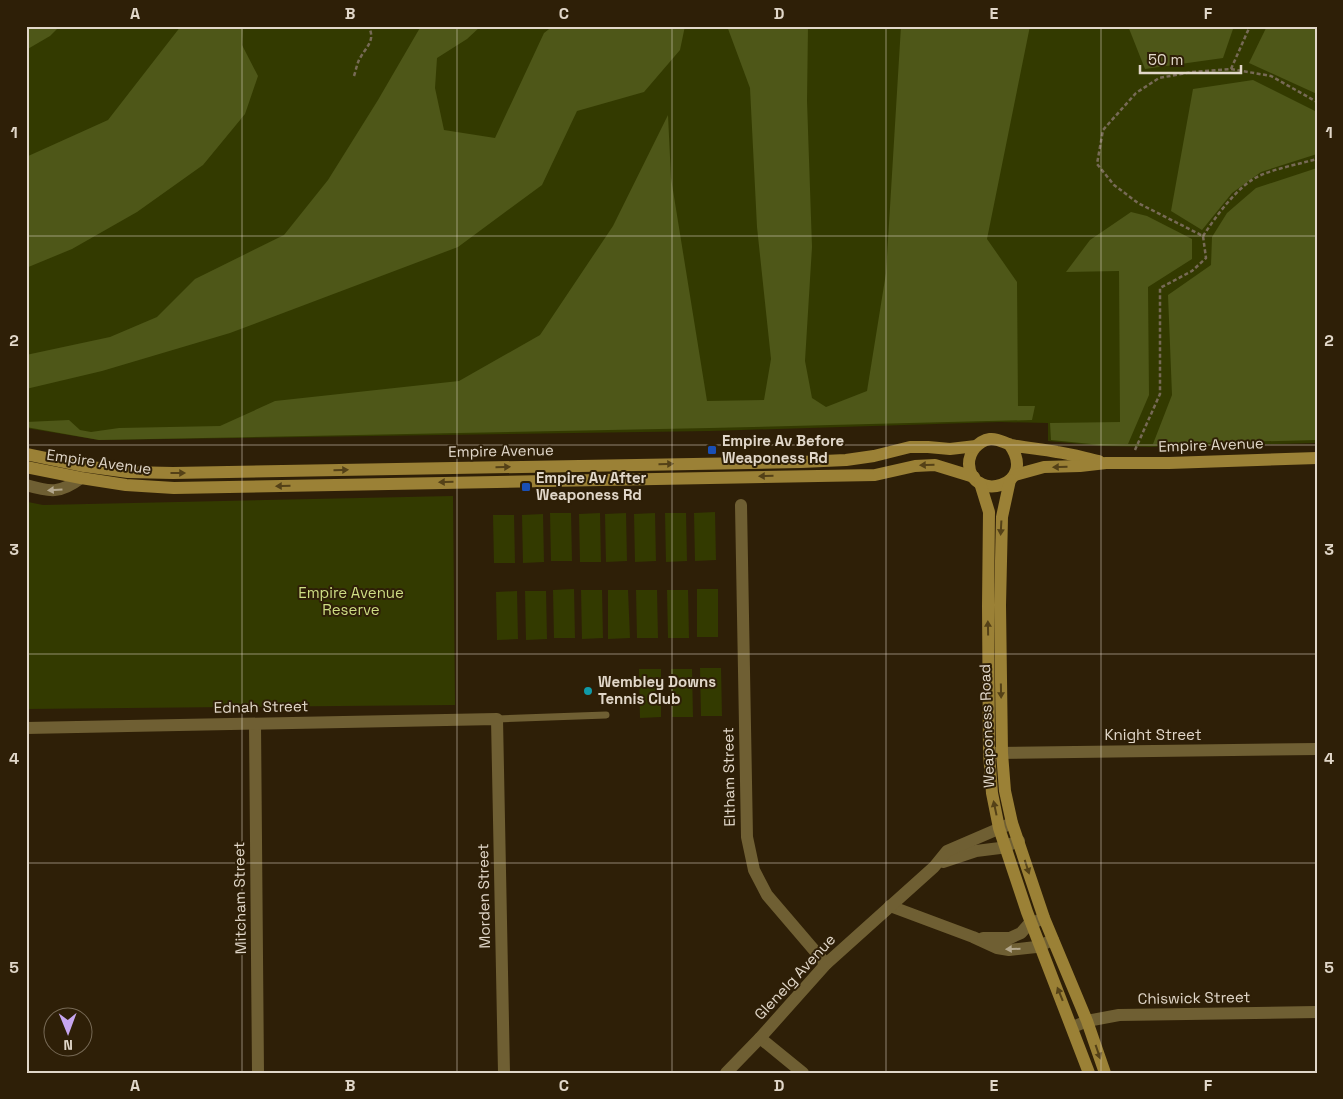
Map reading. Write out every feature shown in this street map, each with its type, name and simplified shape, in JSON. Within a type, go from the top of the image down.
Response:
[{"type":"main road","name":"Empire Avenue","points":[[26,454],[84,466],[128,472],[174,473],[801,462],[846,460],[874,456],[910,447],[950,449],[976,446],[989,439],[1003,440],[1009,444],[1060,452],[1106,463]]},
{"type":"main road","points":[[1009,444],[1016,453],[1018,464],[1012,478]]},
{"type":"main road","points":[[976,446],[971,453],[969,461],[970,470],[977,480]]},
{"type":"main road","name":"Empire Avenue","points":[[26,467],[126,485],[183,488],[875,474],[915,466],[935,465],[949,468],[987,486],[995,487],[1003,485],[1012,478],[1044,467],[1106,463],[1317,458]]},
{"type":"main road","name":"Weaponess Road","points":[[1012,478],[1002,518],[996,753],[992,793],[999,828],[1040,945],[1073,1027],[1089,1073]]},
{"type":"main road","name":"Weaponess Road","points":[[977,480],[989,512],[988,606],[996,753],[1012,822],[1044,918],[1087,1021],[1105,1073]]},
{"type":"street","points":[[26,485],[42,490],[57,491],[68,488],[81,478]]},
{"type":"street","name":"Eltham Street","points":[[741,504],[747,837],[754,870],[767,895],[826,964]]},
{"type":"street","name":"Ednah Street","points":[[26,728],[497,719]]},
{"type":"street","name":"Morden Street","points":[[497,719],[504,1073]]},
{"type":"street","name":"Mitcham Street","points":[[255,724],[258,1073]]},
{"type":"street","name":"Knight Street","points":[[996,753],[1317,749]]},
{"type":"street","name":"Glenelg Avenue","points":[[726,1073],[826,964],[934,867],[947,851],[1012,822]]},
{"type":"street","name":"Glenelg Avenue","points":[[934,867],[952,858],[976,851],[1006,846],[1019,841]]},
{"type":"street","points":[[890,906],[998,948],[1009,950],[1040,945],[1053,940]]},
{"type":"street","points":[[973,937],[1010,938],[1021,933],[1028,925],[1044,918]]},
{"type":"street","name":"Chiswick Street","points":[[1073,1027],[1087,1021],[1119,1015],[1317,1012]]},
{"type":"street","points":[[760,1038],[803,1073]]},
{"type":"lane","points":[[497,719],[606,715]]},
{"type":"path","points":[[354,76],[358,61],[372,40],[371,31],[368,26]]},
{"type":"path","points":[[1231,69],[1250,26]]},
{"type":"path","points":[[1203,236],[1138,203],[1114,185],[1097,164],[1103,130],[1136,93],[1159,78],[1192,72],[1231,69],[1271,76],[1317,102]]},
{"type":"path","points":[[1130,463],[1160,394],[1160,288],[1192,271],[1206,258],[1203,236],[1220,211],[1237,193],[1260,176],[1317,159]]},
{"type":"green space","points":[[26,26],[1317,26],[1317,443],[1152,447],[1101,446],[1048,441],[1048,423],[1000,422],[710,431],[99,440],[26,428]]},
{"type":"green space","points":[[26,26],[60,26],[50,36],[26,50]]},
{"type":"green space","points":[[181,26],[243,26],[242,45],[258,76],[245,114],[203,165],[137,212],[72,249],[26,268],[26,157],[108,120]]},
{"type":"green space","points":[[421,26],[481,26],[467,39],[437,58],[435,88],[444,130],[495,138],[544,33],[553,26],[685,26],[680,50],[644,92],[577,111],[542,185],[458,247],[230,333],[102,371],[26,389],[26,355],[110,337],[157,317],[195,279],[284,235],[328,180]]},
{"type":"green space","points":[[727,26],[808,26],[807,101],[812,247],[805,361],[812,398],[826,407],[867,391],[886,273],[901,26],[1030,26],[987,239],[1017,282],[1018,406],[1035,406],[1032,420],[99,440],[26,427],[26,422],[69,420],[80,430],[91,432],[119,428],[220,426],[275,401],[459,381],[540,335],[613,226],[668,115],[671,178],[707,401],[764,400],[771,359],[757,227],[750,88]]},
{"type":"green space","points":[[1128,26],[1234,26],[1223,58],[1145,69]]},
{"type":"green space","points":[[1267,26],[1317,26],[1317,94],[1249,63]]},
{"type":"green space","points":[[1253,80],[1317,112],[1317,154],[1261,172],[1232,193],[1202,230],[1171,211],[1193,89]]},
{"type":"green space","points":[[1317,168],[1317,440],[1153,444],[1172,395],[1168,295],[1211,265],[1212,237],[1227,213],[1256,188]]},
{"type":"green space","points":[[1131,212],[1147,216],[1192,239],[1192,259],[1148,287],[1149,395],[1128,444],[1101,445],[1051,440],[1050,423],[1120,422],[1119,271],[1066,272],[1090,240]]},
{"type":"green space","name":"Empire Avenue Reserve","points":[[453,496],[455,705],[26,709],[28,502],[43,505]]},
{"type":"green space","points":[[715,512],[716,560],[695,561],[694,513]]},
{"type":"green space","points":[[550,513],[571,513],[572,561],[551,561]]},
{"type":"green space","points":[[600,513],[601,562],[580,562],[579,514]]},
{"type":"green space","points":[[626,513],[627,561],[606,562],[605,514]]},
{"type":"green space","points":[[655,513],[656,561],[635,562],[634,514]]},
{"type":"green space","points":[[665,513],[686,513],[687,561],[666,562]]},
{"type":"green space","points":[[543,514],[544,562],[523,563],[522,515]]},
{"type":"green space","points":[[493,515],[514,515],[515,563],[494,563]]},
{"type":"green space","points":[[574,589],[575,638],[554,638],[553,590]]},
{"type":"green space","points":[[697,589],[718,589],[718,637],[697,637]]},
{"type":"green space","points":[[581,590],[602,590],[603,638],[582,639]]},
{"type":"green space","points":[[608,590],[628,590],[630,638],[608,639]]},
{"type":"green space","points":[[636,590],[657,590],[658,638],[637,638]]},
{"type":"green space","points":[[667,590],[688,590],[689,638],[668,638]]},
{"type":"green space","points":[[517,591],[518,639],[497,640],[496,592]]},
{"type":"green space","points":[[525,591],[546,591],[547,639],[526,640]]},
{"type":"green space","points":[[700,668],[721,668],[722,716],[701,716]]},
{"type":"green space","points":[[639,669],[661,669],[661,717],[640,718]]},
{"type":"green space","points":[[671,669],[692,669],[693,717],[672,717]]},
{"type":"place","name":"Empire Av Before Weaponess Rd","points":[[712,450]]},
{"type":"place","name":"Empire Av After Weaponess Rd","points":[[526,487]]},
{"type":"place","name":"Wembley Downs Tennis Club","points":[[588,691]]}]
